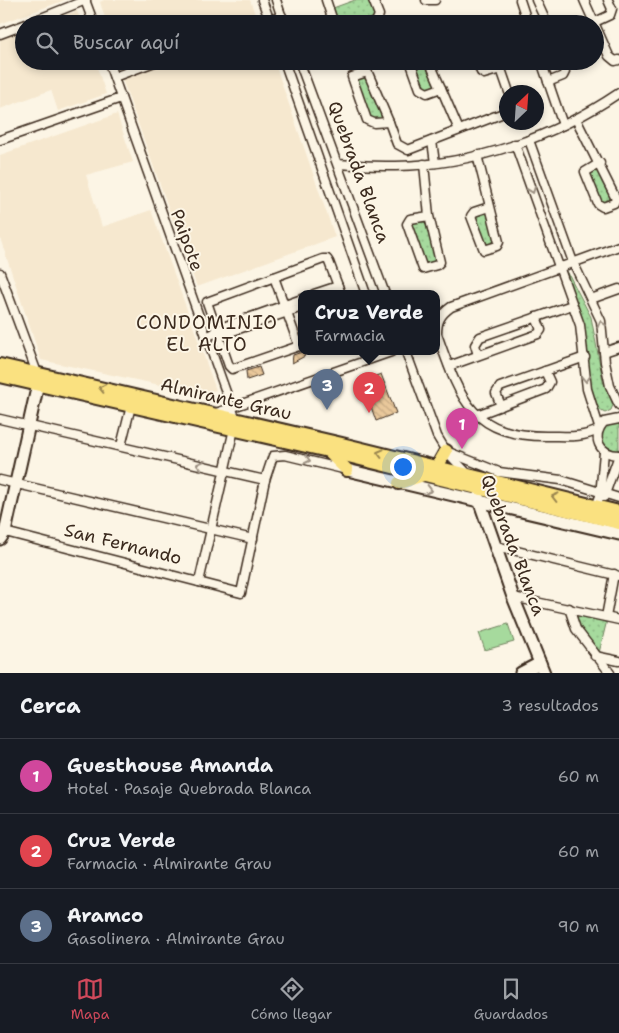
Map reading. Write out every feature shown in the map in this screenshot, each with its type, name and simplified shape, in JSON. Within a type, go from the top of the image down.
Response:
[{"type":"main road","name":"Almirante Grau","points":[[0,364],[38,379],[131,406],[234,419],[328,451],[619,523]]},
{"type":"main road","name":"Almirante Grau","points":[[0,376],[38,379],[234,419],[437,467],[599,508],[619,523]]},
{"type":"main road","points":[[328,451],[347,470]]},
{"type":"main road","points":[[437,467],[446,451]]},
{"type":"main road","points":[[399,483],[424,475]]},
{"type":"street","points":[[48,15],[85,0],[91,15]]},
{"type":"street","points":[[262,0],[267,15]]},
{"type":"street","points":[[276,0],[281,15]]},
{"type":"street","points":[[326,0],[331,15]]},
{"type":"street","points":[[373,0],[379,15]]},
{"type":"street","points":[[426,0],[435,0]]},
{"type":"street","points":[[520,0],[525,15]]},
{"type":"street","points":[[536,0],[543,15]]},
{"type":"street","points":[[584,0],[592,15]]},
{"type":"street","points":[[604,17],[612,12],[608,0]]},
{"type":"street","points":[[0,34],[15,28]]},
{"type":"street","points":[[604,44],[609,56],[617,60]]},
{"type":"street","name":"Paipote","points":[[111,70],[234,419]]},
{"type":"street","points":[[114,77],[133,70]]},
{"type":"street","points":[[287,70],[365,290]]},
{"type":"street","name":"Quebrada Blanca","points":[[302,70],[384,290]]},
{"type":"street","points":[[413,70],[420,89],[423,92],[441,88]]},
{"type":"street","points":[[433,70],[459,130]]},
{"type":"street","points":[[480,70],[482,74],[490,70]]},
{"type":"street","points":[[501,70],[507,85]]},
{"type":"street","points":[[544,70],[563,125]]},
{"type":"street","points":[[548,82],[563,76],[564,70]]},
{"type":"street","points":[[389,122],[374,123],[367,120],[353,76],[364,72],[368,73],[389,122],[397,144],[408,150],[499,115]]},
{"type":"street","points":[[338,164],[396,166],[436,163],[477,155],[528,140],[563,125],[619,93]]},
{"type":"street","points":[[0,140],[121,98]]},
{"type":"street","points":[[576,119],[600,163],[616,199],[614,203],[603,207],[598,204],[586,174],[587,170],[600,163]]},
{"type":"street","points":[[432,140],[436,163]]},
{"type":"street","points":[[528,140],[572,262],[601,321],[610,386],[619,405]]},
{"type":"street","points":[[515,144],[580,325],[587,389],[599,429],[598,441],[604,452],[603,492]]},
{"type":"street","points":[[477,155],[499,242],[497,246],[484,250],[471,216],[474,212],[489,207]]},
{"type":"street","points":[[424,164],[429,216],[440,262],[423,270],[407,224],[410,219],[429,216]]},
{"type":"street","points":[[440,317],[450,307],[619,246]]},
{"type":"street","points":[[298,346],[232,368],[207,302],[327,259],[338,290]]},
{"type":"street","points":[[0,273],[38,379],[16,484],[2,536]]},
{"type":"street","points":[[274,277],[298,340]]},
{"type":"street","points":[[591,299],[619,289]]},
{"type":"street","points":[[286,308],[298,301]]},
{"type":"street","points":[[478,355],[475,345],[480,337],[572,305]]},
{"type":"street","points":[[206,337],[223,327],[286,308],[298,306]]},
{"type":"street","points":[[449,366],[538,334],[541,330],[536,318]]},
{"type":"street","points":[[440,343],[458,391],[477,415],[489,425],[505,432],[521,435],[584,436],[598,441]]},
{"type":"street","points":[[604,352],[619,347]]},
{"type":"street","points":[[199,582],[234,419],[381,355]]},
{"type":"street","name":"Quebrada Blanca","points":[[407,355],[437,436],[446,451],[469,476],[475,488],[512,597],[542,668]]},
{"type":"street","points":[[501,406],[496,393],[498,389],[585,357]]},
{"type":"street","points":[[477,415],[546,389],[550,382],[545,371]]},
{"type":"street","points":[[121,446],[131,406]]},
{"type":"street","points":[[584,436],[599,429],[610,419],[619,418]]},
{"type":"street","points":[[0,419],[265,480]]},
{"type":"street","points":[[446,451],[464,460],[499,472],[561,480],[619,498]]},
{"type":"street","points":[[599,508],[603,492],[619,455],[604,452]]},
{"type":"street","points":[[0,480],[253,539],[270,461],[274,456],[285,455],[480,503],[619,523]]},
{"type":"street","name":"San Fernando","points":[[2,536],[240,593],[253,539]]},
{"type":"street","points":[[496,546],[617,575],[606,616]]},
{"type":"street","points":[[512,597],[619,620]]},
{"type":"street","points":[[570,608],[576,629],[610,673]]},
{"type":"street","points":[[595,656],[619,661]]},
{"type":"street","points":[[522,673],[542,668]]},
{"type":"shaded area","points":[[0,0],[65,0],[24,15],[15,15],[15,18],[0,24]]},
{"type":"shaded area","points":[[104,0],[250,0],[255,15],[104,15],[100,2]]},
{"type":"shaded area","points":[[77,11],[79,15],[65,15]]},
{"type":"shaded area","points":[[15,31],[15,70],[98,70],[106,94],[58,111],[51,90],[0,109],[0,37]]},
{"type":"shaded area","points":[[147,70],[277,70],[335,237],[197,287],[122,79]]},
{"type":"shaded area","points":[[117,114],[133,162],[86,175],[102,227],[151,210],[216,390],[203,394],[41,360],[0,238],[0,155]]},
{"type":"green space","points":[[355,0],[369,0],[375,15],[335,15],[333,8]]},
{"type":"green space","points":[[418,70],[430,70],[438,87],[425,91]]},
{"type":"green space","points":[[366,76],[386,119],[371,120],[356,78]]},
{"type":"green space","points":[[599,168],[612,196],[607,201],[600,202],[589,176],[590,171]]},
{"type":"green space","points":[[486,211],[495,239],[494,244],[484,245],[475,216],[476,213]]},
{"type":"green space","points":[[414,221],[425,222],[436,259],[433,263],[424,266],[409,225]]},
{"type":"green space","points":[[567,271],[591,317],[603,381],[613,405],[611,410],[605,413],[599,409],[594,401],[591,390],[585,334]]},
{"type":"green space","points":[[619,423],[619,451],[610,450],[602,441],[602,433],[607,425]]},
{"type":"green space","points":[[574,612],[607,620],[599,653],[583,634]]},
{"type":"green space","points":[[508,624],[514,642],[485,650],[479,633]]},
{"type":"building","points":[[298,353],[298,355],[305,356],[292,363],[293,355]]},
{"type":"building","points":[[259,367],[262,375],[247,380],[246,371]]},
{"type":"building","points":[[381,374],[396,413],[376,421],[362,381]]},
{"type":"place","name":"Aramco","points":[[327,410]]},
{"type":"place","name":"Cruz Verde","points":[[369,413]]},
{"type":"place","name":"Guesthouse Amanda","points":[[462,449]]},
{"type":"district","name":"CONDOMINIO EL ALTO","points":[[207,333]]}]
